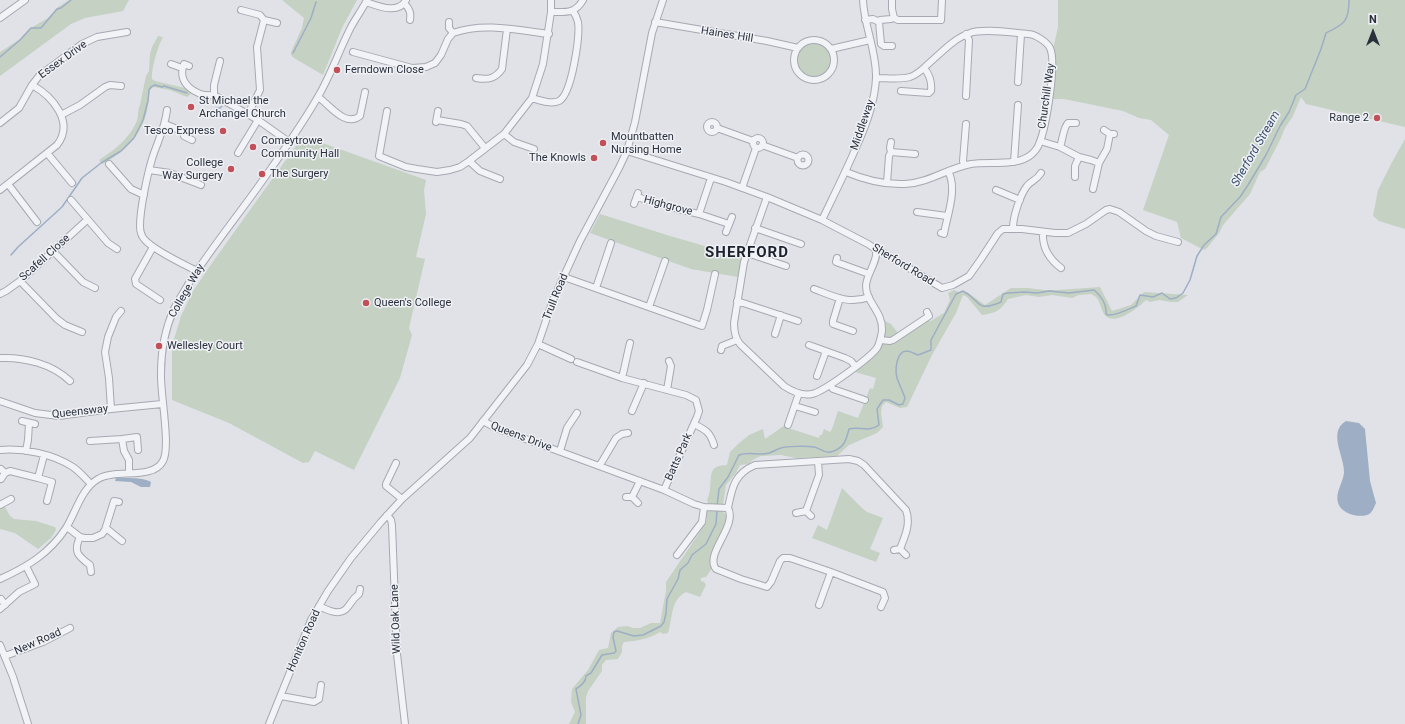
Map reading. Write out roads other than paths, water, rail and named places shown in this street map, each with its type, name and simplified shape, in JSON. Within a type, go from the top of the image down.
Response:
[{"type":"street","points":[[0,18],[25,0]]},
{"type":"street","points":[[388,115],[376,155],[406,167],[437,172],[460,167],[469,161],[504,134],[532,98],[543,64],[551,12],[551,0]]},
{"type":"street","points":[[551,12],[573,11],[580,6],[583,0]]},
{"type":"street","name":"Trull Road","points":[[362,544],[402,499],[462,447],[527,365],[538,344],[554,300],[580,241],[627,151],[635,122],[656,22],[663,0]]},
{"type":"street","name":"Middleway","points":[[822,220],[846,172],[868,117],[875,90],[876,66],[865,20],[863,0]]},
{"type":"street","points":[[892,0],[894,18]]},
{"type":"street","points":[[865,20],[894,18],[898,20],[941,20],[942,0]]},
{"type":"street","points":[[366,1],[390,9],[405,2],[411,14],[410,20]]},
{"type":"street","name":"College Way","points":[[0,579],[26,566],[44,554],[61,536],[86,489],[91,484],[109,474],[149,471],[159,466],[163,461],[166,446],[161,374],[163,346],[169,322],[176,306],[197,271],[289,142],[318,97],[351,28],[366,1]]},
{"type":"street","points":[[241,10],[260,15],[264,20],[277,23]]},
{"type":"street","points":[[532,98],[553,102],[559,101],[565,96],[574,65],[577,44],[578,20],[573,11]]},
{"type":"street","points":[[248,114],[260,90],[257,47],[264,20]]},
{"type":"street","points":[[882,20],[881,44],[884,46],[892,46]]},
{"type":"street","points":[[449,22],[449,28],[453,33]]},
{"type":"street","name":"Haines Hill","points":[[656,22],[767,41],[798,48]]},
{"type":"street","points":[[357,55],[412,68],[426,67],[434,63],[441,56],[448,39],[453,33],[465,28],[493,27],[548,34]]},
{"type":"street","points":[[480,80],[494,78],[502,69],[507,29]]},
{"type":"street","name":"Churchill Way","points":[[846,172],[870,181],[905,184],[934,178],[964,165],[988,162],[1021,161],[1036,151],[1040,141],[1050,89],[1052,60],[1050,47],[1030,34],[982,31],[966,34],[958,38],[924,68],[910,77],[876,78]]},
{"type":"street","name":"Essex Drive","points":[[0,123],[19,108],[39,76],[82,44],[97,37],[124,34]]},
{"type":"street","points":[[966,34],[969,40],[966,96]]},
{"type":"street","points":[[1018,82],[1021,34]]},
{"type":"street","points":[[813,39],[824,42],[831,48],[834,57],[831,71],[823,78],[811,80],[805,77],[796,69],[794,62],[798,48],[807,41],[813,39]]},
{"type":"street","points":[[831,48],[870,40]]},
{"type":"street","points":[[214,95],[214,85],[220,61]]},
{"type":"street","points":[[171,64],[182,68]]},
{"type":"street","points":[[189,66],[184,64],[182,68],[182,75],[185,84],[188,87],[196,92],[210,96],[214,95],[258,120],[289,142]]},
{"type":"street","points":[[901,91],[929,93],[931,91],[932,84],[929,74],[924,68]]},
{"type":"street","points":[[0,190],[57,145],[64,133],[62,115],[42,91],[32,85]]},
{"type":"street","points":[[62,115],[80,105],[105,87],[110,85],[121,86]]},
{"type":"street","points":[[318,97],[325,101],[340,116],[352,122],[360,116],[365,92]]},
{"type":"street","points":[[1014,162],[1018,105]]},
{"type":"street","points":[[167,110],[165,124],[149,170],[140,219],[140,229],[141,234],[153,247],[197,271]]},
{"type":"street","points":[[438,111],[436,122],[461,124],[467,126],[485,148]]},
{"type":"street","points":[[238,153],[258,120]]},
{"type":"street","points":[[1060,147],[1066,121],[1076,123]]},
{"type":"street","points":[[165,124],[184,132],[184,136],[192,140]]},
{"type":"street","points":[[964,165],[966,124]]},
{"type":"street","points":[[717,128],[760,148],[762,145],[798,158]]},
{"type":"street","points":[[1093,189],[1092,179],[1107,149],[1112,134],[1104,130]]},
{"type":"street","points":[[504,134],[514,142],[529,150]]},
{"type":"street","points":[[1040,141],[1060,147],[1079,157],[1099,163]]},
{"type":"street","points":[[886,183],[889,156],[891,152],[891,142]]},
{"type":"street","points":[[742,188],[754,145]]},
{"type":"street","name":"Sherford Road","points":[[627,151],[742,188],[822,220],[868,244],[876,251],[882,252],[942,288],[961,281],[968,276],[1000,231],[1003,229],[1013,228]]},
{"type":"street","points":[[891,152],[915,154]]},
{"type":"street","points":[[47,153],[71,179]]},
{"type":"street","points":[[1075,177],[1072,169],[1079,157]]},
{"type":"street","points":[[469,161],[480,171],[500,180]]},
{"type":"street","points":[[110,169],[130,189],[144,195]]},
{"type":"street","points":[[149,170],[170,173],[201,185]]},
{"type":"street","points":[[941,233],[944,234],[953,188],[952,178],[948,171]]},
{"type":"street","points":[[1041,173],[1036,183],[1028,185],[1020,200],[1013,228],[1061,234],[1068,233],[1110,209],[1119,212],[1146,231],[1156,236],[1178,242]]},
{"type":"street","name":"Highgrove","points":[[699,214],[711,178]]},
{"type":"street","points":[[8,184],[37,222]]},
{"type":"street","points":[[996,190],[1020,200]]},
{"type":"street","name":"Highgrove","points":[[634,204],[638,195],[682,211],[699,214],[729,224]]},
{"type":"street","points":[[767,198],[747,253],[734,323],[737,340],[784,386],[792,391],[813,394],[830,385],[873,353],[878,347],[881,340],[881,318],[869,298],[866,288],[869,274],[876,258],[876,251]]},
{"type":"street","points":[[71,200],[78,204],[87,220],[115,245]]},
{"type":"street","points":[[917,212],[947,216]]},
{"type":"street","points":[[726,232],[732,217]]},
{"type":"street","name":"Scafell Close","points":[[0,294],[20,281],[87,220]]},
{"type":"street","points":[[755,228],[792,244],[801,244]]},
{"type":"street","points":[[1043,232],[1047,253],[1053,262],[1060,268]]},
{"type":"street","points":[[596,288],[611,242]]},
{"type":"street","points":[[153,247],[135,279],[136,284],[152,299],[160,300]]},
{"type":"street","points":[[53,251],[76,277],[83,282],[92,285]]},
{"type":"street","points":[[747,253],[786,266]]},
{"type":"street","points":[[649,307],[665,261]]},
{"type":"street","points":[[836,263],[869,274]]},
{"type":"street","points":[[564,277],[649,307],[701,329],[716,274]]},
{"type":"street","points":[[20,281],[57,319],[78,329]]},
{"type":"street","points":[[814,289],[849,301],[869,298]]},
{"type":"street","points":[[840,298],[833,324],[853,331]]},
{"type":"street","points":[[737,301],[798,320]]},
{"type":"street","points":[[111,409],[109,378],[105,352],[108,337],[116,317],[121,312]]},
{"type":"street","points":[[775,334],[782,315]]},
{"type":"street","points":[[881,340],[893,340],[929,316]]},
{"type":"street","points":[[720,346],[737,340]]},
{"type":"street","points":[[622,378],[630,343]]},
{"type":"street","points":[[538,344],[571,359]]},
{"type":"street","points":[[809,345],[851,361],[855,366]]},
{"type":"street","points":[[817,376],[826,351]]},
{"type":"street","points":[[0,358],[16,357],[29,359],[68,377]]},
{"type":"street","points":[[667,390],[671,366],[669,360]]},
{"type":"street","name":"Batts Park","points":[[577,362],[622,378],[686,395],[696,400],[699,411],[664,490]]},
{"type":"street","points":[[582,371],[584,364]]},
{"type":"street","points":[[629,402],[634,408],[644,384]]},
{"type":"street","points":[[830,385],[833,389],[863,397]]},
{"type":"street","points":[[788,425],[799,393]]},
{"type":"street","name":"Queensway","points":[[0,401],[35,413],[52,416],[64,416],[111,409],[162,404]]},
{"type":"street","points":[[795,406],[815,412]]},
{"type":"street","name":"Queens Drive","points":[[560,451],[567,428],[573,415]]},
{"type":"street","name":"Queens Drive","points":[[483,421],[490,426],[600,465],[664,490],[694,504],[704,507],[728,508]]},
{"type":"street","points":[[26,451],[28,440],[28,422]]},
{"type":"street","name":"Batts Park","points":[[694,424],[707,430],[712,437],[714,445]]},
{"type":"street","points":[[600,465],[616,438],[623,432]]},
{"type":"street","points":[[90,441],[122,439],[137,435],[138,450]]},
{"type":"street","points":[[122,439],[124,451],[129,460],[129,473]]},
{"type":"street","points":[[0,450],[26,451],[62,461],[72,467],[91,484]]},
{"type":"street","points":[[38,478],[44,455]]},
{"type":"street","points":[[881,607],[885,598],[883,592],[831,572],[782,556],[771,582],[767,587],[740,579],[716,569],[714,566],[714,559],[730,520],[730,512],[728,508],[734,482],[743,471],[755,465],[849,459],[861,462],[903,506],[908,516],[908,524],[897,549],[906,555]]},
{"type":"street","points":[[806,511],[818,475],[818,461]]},
{"type":"street","points":[[396,463],[383,484],[402,499]]},
{"type":"street","points":[[1,479],[3,471],[10,471],[53,480],[47,501]]},
{"type":"street","points":[[638,503],[629,497],[640,481]]},
{"type":"street","points":[[4,505],[11,500]]},
{"type":"street","points":[[67,527],[80,537],[89,538],[102,534],[106,528],[114,501]]},
{"type":"street","points":[[677,555],[702,522],[704,507]]},
{"type":"street","points":[[796,513],[806,511]]},
{"type":"street","points":[[806,511],[811,516]]},
{"type":"street","name":"Wild Oak Lane","points":[[387,515],[391,520],[392,526],[396,654],[405,724]]},
{"type":"street","points":[[106,528],[122,541]]},
{"type":"street","points":[[80,537],[76,549],[77,552],[93,564],[91,572]]},
{"type":"street","name":"Honiton Road","points":[[269,724],[305,635],[319,606],[339,574],[362,544]]},
{"type":"street","points":[[1,599],[3,607],[19,592],[38,583],[26,566]]},
{"type":"street","points":[[818,606],[831,572]]},
{"type":"street","points":[[319,606],[335,612],[343,612],[346,610],[351,601],[361,593]]},
{"type":"street","name":"New Road","points":[[4,656],[38,644],[71,628]]},
{"type":"street","name":"New Road","points":[[0,645],[28,724]]},
{"type":"street","points":[[281,696],[314,702],[319,699],[321,685]]},
{"type":"water","points":[[1346,421],[1359,423],[1365,429],[1370,481],[1376,503],[1372,512],[1363,516],[1350,514],[1342,510],[1337,499],[1344,473],[1344,467],[1337,438],[1340,426]]},
{"type":"water","points":[[116,478],[148,480],[151,482],[150,487],[141,487],[131,482],[115,481]]},
{"type":"waterway","points":[[0,57],[20,40],[31,28],[41,28],[57,9],[61,8],[71,0]]},
{"type":"waterway","name":"Sherford Stream","points":[[717,506],[719,489],[728,477],[739,455],[746,453],[765,454],[780,448],[797,446],[814,447],[831,452],[844,444],[849,429],[871,429],[879,425],[877,409],[883,400],[889,400],[899,405],[903,404],[905,398],[896,375],[898,357],[903,352],[907,351],[918,355],[931,350],[931,340],[956,294],[963,291],[979,304],[987,306],[1001,302],[1003,294],[1008,293],[1037,293],[1049,291],[1069,293],[1094,290],[1103,301],[1106,307],[1106,314],[1111,315],[1136,306],[1140,295],[1153,297],[1162,293],[1170,299],[1176,298],[1183,293],[1190,280],[1197,256],[1204,245],[1216,234],[1221,217],[1240,197],[1248,185],[1289,112],[1296,95],[1305,89],[1326,33],[1337,27],[1346,18],[1349,0]]},
{"type":"waterway","points":[[293,53],[311,18],[316,2]]},
{"type":"waterway","points":[[11,255],[62,207],[82,178],[101,163],[121,151],[134,138],[143,120],[149,90],[151,87],[155,85],[162,87],[164,86],[187,93]]},
{"type":"waterway","points":[[216,108],[220,108],[222,106]]},
{"type":"waterway","name":"Sherford Stream","points":[[578,724],[581,715],[576,689],[584,682],[586,676],[591,673],[602,655],[614,653],[616,651],[613,637],[614,632],[617,631],[634,636],[643,635],[661,626],[664,622],[667,599],[678,579],[680,570],[688,563],[692,555],[706,544],[716,524],[717,510]]},
{"type":"place","name":"Ferndown Close","points":[[337,70]]},
{"type":"place","name":"St Michael the Archangel Church","points":[[191,107]]},
{"type":"place","name":"Range 2","points":[[1377,118]]},
{"type":"place","name":"Tesco Express","points":[[223,131]]},
{"type":"place","name":"Mountbatten Nursing Home","points":[[603,143]]},
{"type":"place","name":"Comeytrowe Community Hall","points":[[253,147]]},
{"type":"place","name":"The Knowls","points":[[594,158]]},
{"type":"place","name":"College Way Surgery","points":[[231,169]]},
{"type":"place","name":"The Surgery","points":[[262,174]]},
{"type":"place","name":"Queen's College","points":[[366,303]]},
{"type":"place","name":"Wellesley Court","points":[[159,346]]},
{"type":"district","name":"SHERFORD","points":[[747,253]]}]
